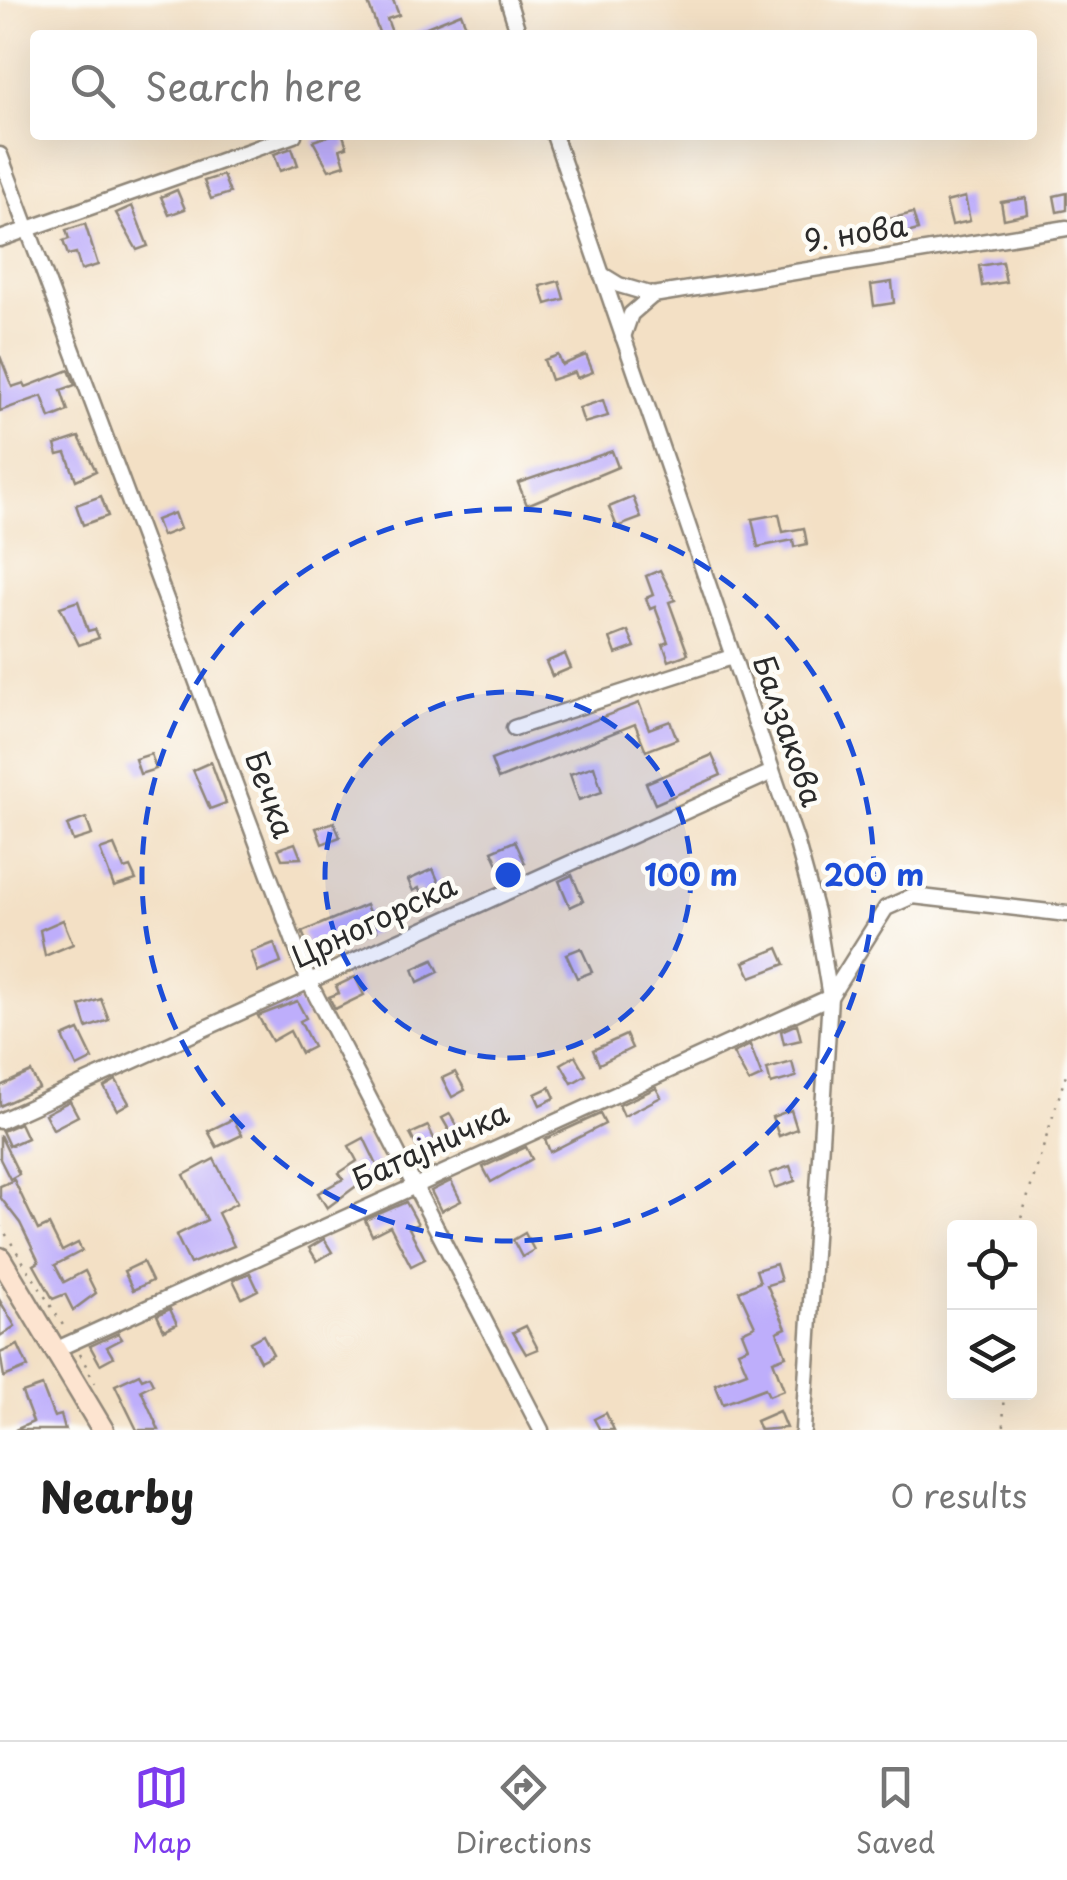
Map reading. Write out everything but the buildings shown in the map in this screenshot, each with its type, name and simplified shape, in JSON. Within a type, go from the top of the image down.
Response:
[{"type":"main road","points":[[0,1258],[65,1346],[102,1430]]},
{"type":"street","points":[[508,0],[517,30]]},
{"type":"street","points":[[0,240],[280,140]]},
{"type":"street","name":"Балзакова","points":[[556,140],[796,840],[811,894],[830,997],[803,1430]]},
{"type":"street","name":"Бечка","points":[[0,155],[309,982],[542,1430]]},
{"type":"street","name":"9. нова","points":[[601,273],[619,285],[653,294],[1067,228]]},
{"type":"street","points":[[622,340],[631,314],[653,294]]},
{"type":"street","points":[[514,728],[732,657]]},
{"type":"street","name":"Црногорска","points":[[0,1121],[770,773]]},
{"type":"street","points":[[830,997],[886,908],[912,896],[1067,914]]},
{"type":"street","name":"Батајничка","points":[[65,1346],[830,997]]},
{"type":"path","points":[[1020,1220],[1067,1070]]},
{"type":"path","points":[[0,1226],[65,1346],[101,1395]]},
{"type":"path","points":[[1004,1400],[1004,1430]]}]
